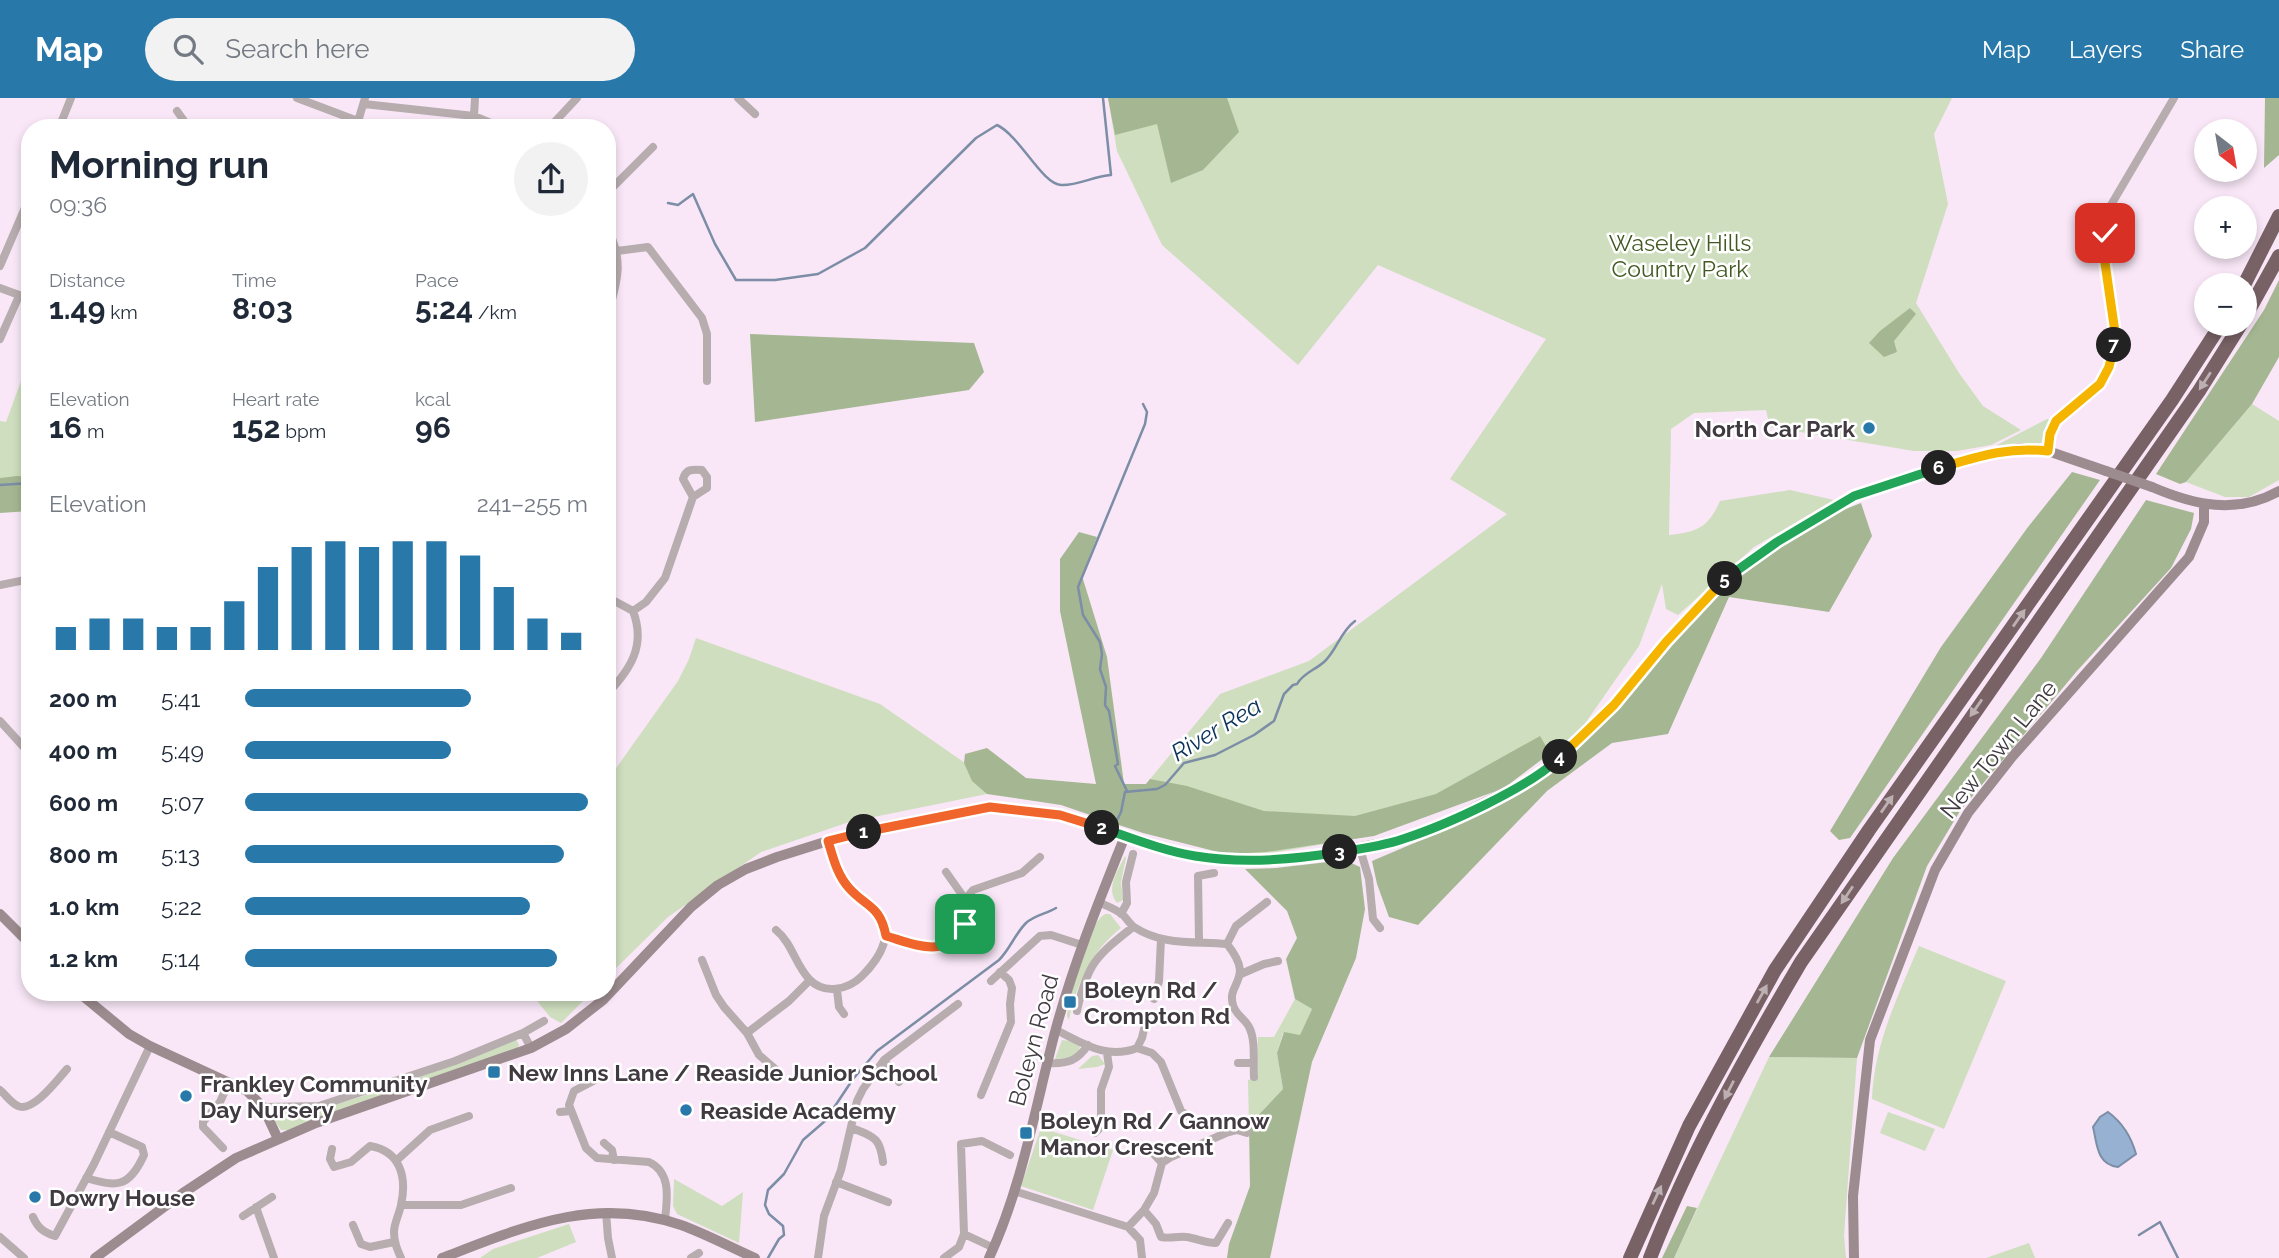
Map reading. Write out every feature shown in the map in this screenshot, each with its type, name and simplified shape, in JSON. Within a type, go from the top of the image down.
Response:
[{"type":"highway","points":[[2250,273],[2279,216]]},
{"type":"highway","points":[[2257,295],[2279,256]]},
{"type":"highway","points":[[1629,1258],[1689,1126],[1775,970],[1876,819],[2165,411],[2213,336]]},
{"type":"highway","points":[[1650,1258],[1713,1119],[1801,962],[2192,401],[2233,336]]},
{"type":"street","points":[[63,119],[71,98]]},
{"type":"street","points":[[297,98],[345,119]]},
{"type":"street","points":[[474,116],[475,98]]},
{"type":"street","points":[[557,119],[577,98]]},
{"type":"street","points":[[738,98],[755,114]]},
{"type":"street","points":[[2048,451],[2050,434],[2056,421],[2100,384],[2109,367],[2115,332],[2105,263],[2105,233],[2111,205],[2174,98]]},
{"type":"street","points":[[359,119],[364,101],[481,119]]},
{"type":"street","points":[[177,111],[182,119]]},
{"type":"street","points":[[616,184],[653,147]]},
{"type":"street","points":[[0,266],[21,217]]},
{"type":"street","points":[[616,285],[619,264],[617,251],[648,247],[702,318],[707,334],[707,381]]},
{"type":"street","points":[[0,288],[19,296],[0,339]]},
{"type":"street","points":[[616,986],[691,907],[718,885],[757,865],[828,841],[887,826],[990,807],[1060,815],[1193,856],[1238,861],[1309,857],[1403,839],[1450,820],[1543,773],[1614,705],[1666,642],[1724,580],[1827,510],[1854,496],[1900,479],[1996,452],[2021,448],[2048,451],[2185,501],[2204,504],[2249,502],[2279,491]]},
{"type":"street","points":[[633,611],[646,602],[665,578],[693,497]]},
{"type":"street","name":"New Town Lane","points":[[1854,1258],[1853,1196],[1870,1040],[1936,870],[1968,813],[2012,757],[2189,557],[2204,522],[2204,504]]},
{"type":"street","points":[[0,585],[21,581]]},
{"type":"street","points":[[616,602],[633,611],[638,625],[639,644],[630,664],[616,682]]},
{"type":"street","points":[[0,721],[21,744]]},
{"type":"street","name":"Boleyn Road","points":[[991,1253],[1014,1191],[1056,1030],[1082,944],[1125,836]]},
{"type":"street","points":[[776,930],[785,938],[810,980],[836,990],[849,986],[868,970],[883,951],[886,936],[881,918],[875,909],[850,890],[842,879],[828,841]]},
{"type":"street","points":[[1360,849],[1369,879],[1373,919],[1380,928]]},
{"type":"street","points":[[1121,914],[1127,903],[1126,882],[1133,855]]},
{"type":"street","points":[[965,898],[973,890],[1022,873],[1029,862],[1040,857]]},
{"type":"street","points":[[886,936],[928,948],[948,944],[959,934],[965,924],[965,898],[946,872]]},
{"type":"street","points":[[1199,942],[1194,875],[1214,873]]},
{"type":"street","points":[[1098,902],[1121,914],[1133,927],[1161,939],[1181,944],[1227,944],[1237,956],[1241,974],[1233,995],[1233,1005],[1250,1028],[1254,1077]]},
{"type":"street","points":[[1227,944],[1236,926],[1267,902]]},
{"type":"street","points":[[0,914],[21,935]]},
{"type":"street","points":[[1077,1011],[1082,987],[1091,965],[1100,953],[1133,927]]},
{"type":"street","points":[[991,981],[1040,936],[1051,935],[1082,944]]},
{"type":"street","points":[[1153,999],[1159,981],[1161,939]]},
{"type":"street","points":[[1241,974],[1278,961]]},
{"type":"street","points":[[696,972],[704,964],[716,995],[747,1033],[759,1055],[778,1072],[782,1062]]},
{"type":"street","points":[[981,1095],[1002,1040],[1012,1022],[1012,988],[1009,980],[1000,972]]},
{"type":"street","points":[[747,1033],[789,1001],[810,980]]},
{"type":"street","points":[[836,990],[839,1007],[844,1014]]},
{"type":"street","points":[[90,1001],[129,1034],[247,1091],[263,1107],[278,1139]]},
{"type":"street","points":[[95,1258],[236,1158],[278,1139],[531,1048],[566,1029],[602,1001]]},
{"type":"street","points":[[818,1258],[821,1224],[852,1128],[857,1101],[884,1060],[958,1004]]},
{"type":"street","points":[[1137,1048],[1147,1016]]},
{"type":"street","points":[[263,1107],[319,1106],[455,1061],[544,1021]]},
{"type":"street","points":[[1056,1030],[1107,1053],[1127,1052],[1137,1048],[1152,1053],[1161,1062],[1181,1111],[1203,1124]]},
{"type":"street","points":[[523,1032],[531,1048]]},
{"type":"street","points":[[1048,1063],[1063,1064],[1074,1061],[1088,1045]]},
{"type":"street","points":[[33,1217],[43,1232],[55,1236],[150,1046]]},
{"type":"street","points":[[1095,1133],[1101,1127],[1101,1090],[1109,1067],[1107,1053]]},
{"type":"street","points":[[884,1060],[899,1082]]},
{"type":"street","points":[[1238,1063],[1253,1063]]},
{"type":"street","points":[[0,1090],[18,1106],[27,1107],[38,1100],[67,1069]]},
{"type":"street","points":[[597,1079],[572,1094],[569,1105],[589,1153],[597,1158],[649,1162],[661,1170],[666,1179],[665,1220]]},
{"type":"street","points":[[223,1148],[203,1127],[203,1122],[220,1102],[229,1082]]},
{"type":"street","points":[[560,1112],[571,1111]]},
{"type":"street","points":[[397,1160],[430,1130],[469,1116]]},
{"type":"street","points":[[852,1128],[875,1138],[881,1148],[883,1162]]},
{"type":"street","points":[[1128,1227],[1144,1210],[1154,1193],[1162,1163],[1226,1133],[1237,1130],[1247,1133]]},
{"type":"street","points":[[86,1178],[113,1185],[125,1180],[138,1168],[144,1155],[142,1147],[109,1132]]},
{"type":"street","points":[[944,1258],[958,1247],[964,1234],[961,1144],[957,1135]]},
{"type":"street","points":[[961,1144],[982,1141],[1010,1155]]},
{"type":"street","points":[[604,1143],[612,1150],[614,1160]]},
{"type":"street","points":[[332,1149],[330,1159],[334,1167],[351,1162],[370,1146],[391,1153],[397,1160],[401,1168],[401,1205],[394,1228],[394,1242],[401,1258]]},
{"type":"street","points":[[1144,1152],[1152,1152],[1162,1163]]},
{"type":"street","points":[[836,1182],[888,1202]]},
{"type":"street","points":[[401,1205],[461,1205],[511,1188]]},
{"type":"street","points":[[1014,1191],[1128,1227],[1140,1240],[1142,1258]]},
{"type":"street","points":[[243,1216],[272,1197]]},
{"type":"street","points":[[256,1207],[274,1258]]},
{"type":"street","points":[[1144,1210],[1156,1224],[1161,1237],[1168,1239],[1185,1237],[1216,1243],[1228,1223]]},
{"type":"street","points":[[607,1212],[612,1258]]},
{"type":"street","points":[[442,1258],[468,1253],[527,1226],[560,1217],[607,1212],[640,1214],[665,1220],[755,1258]]},
{"type":"street","points":[[353,1225],[361,1244],[370,1247],[394,1242]]},
{"type":"street","points":[[964,1234],[991,1253]]},
{"type":"street","points":[[0,1237],[24,1258]]},
{"type":"green space","name":"Waseley Hills Country Park","points":[[1108,98],[1952,98],[1934,134],[1948,204],[1916,303],[1959,373],[1983,406],[2021,430],[1991,445],[1957,451],[1914,451],[1770,427],[1766,410],[1694,413],[1671,429],[1669,535],[1694,530],[1706,523],[1720,501],[1790,490],[1834,500],[1754,547],[1678,615],[1666,609],[1662,584],[1639,646],[1579,732],[1504,788],[1371,836],[1265,854],[1223,853],[1110,823],[1131,791],[1146,784],[1220,694],[1309,661],[1507,514],[1450,479],[1546,339],[1378,265],[1298,365],[1162,245],[1117,151]]},
{"type":"green space","points":[[1108,98],[1227,98],[1239,132],[1203,170],[1171,183],[1157,124],[1115,135]]},
{"type":"green space","points":[[2265,98],[2279,98],[2279,155],[2264,168]]},
{"type":"green space","points":[[2279,280],[2279,357],[2252,404],[2186,482],[2180,484],[2156,474],[2247,336],[2257,336],[2257,321]]},
{"type":"green space","points":[[1910,308],[1916,314],[1894,341],[1897,352],[1884,357],[1869,343]]},
{"type":"green space","points":[[750,334],[974,343],[984,372],[969,390],[755,422]]},
{"type":"green space","points":[[21,381],[21,477],[0,478],[0,421],[6,422]]},
{"type":"green space","points":[[2252,404],[2279,421],[2279,480],[2249,497],[2225,497],[2186,482]]},
{"type":"green space","points":[[2047,419],[2051,420],[2042,442],[2036,446],[2002,449],[1997,445]]},
{"type":"green space","points":[[2072,472],[2100,480],[1850,838],[1839,840],[1830,831],[1941,647],[2028,527]]},
{"type":"green space","points":[[21,476],[21,512],[0,513],[0,478]]},
{"type":"green space","points":[[2146,500],[2194,513],[2191,529],[2171,568],[2077,671],[1960,811],[1927,866],[1857,1058],[1769,1057],[1893,858],[2041,658]]},
{"type":"green space","points":[[1861,503],[1872,536],[1829,612],[1729,597],[1668,734],[1612,743],[1547,791],[1418,925],[1389,917],[1372,861],[1440,832],[1528,789],[1562,763],[1625,700],[1721,588],[1825,517]]},
{"type":"green space","points":[[1079,532],[1097,537],[1082,576],[1107,657],[1124,784],[1146,784],[1150,779],[1187,786],[1264,811],[1355,816],[1436,794],[1540,736],[1550,753],[1504,788],[1374,836],[1266,852],[1226,854],[1143,833],[1061,805],[987,794],[972,781],[964,763],[965,754],[987,748],[1026,778],[1096,784],[1060,611],[1060,559]]},
{"type":"green space","points":[[696,638],[880,704],[988,779],[987,794],[849,822],[761,852],[668,917],[616,968],[616,768],[678,681]]},
{"type":"green space","points":[[1125,856],[1121,882],[1123,900],[1117,903],[1112,885]]},
{"type":"green space","points":[[1345,860],[1360,867],[1365,909],[1356,958],[1312,1062],[1270,1258],[1227,1258],[1229,1244],[1250,1186],[1249,1125],[1283,1089],[1277,1053],[1284,1032],[1300,1035],[1312,1009],[1295,999],[1286,959],[1297,938],[1287,911],[1245,869]]},
{"type":"green space","points":[[1105,914],[1110,914],[1121,928],[1102,947],[1087,969],[1069,1020],[1067,1016],[1080,961],[1092,931]]},
{"type":"green space","points":[[1919,946],[2006,981],[1944,1129],[1872,1099],[1882,1040]]},
{"type":"green space","points":[[1295,999],[1312,1009],[1300,1035],[1283,1033],[1277,1053],[1283,1089],[1249,1125],[1248,1080],[1258,1077],[1258,1037],[1274,1037]]},
{"type":"green space","points":[[537,1001],[583,1001],[561,1023],[550,1017]]},
{"type":"green space","points":[[516,1039],[519,1045],[517,1049],[288,1130],[281,1130],[274,1120],[274,1112],[319,1108],[347,1101],[438,1070]]},
{"type":"green space","points":[[1062,1040],[1077,1042],[1080,1047],[1077,1055],[1055,1059]]},
{"type":"green space","points":[[1098,1055],[1105,1064],[1078,1069],[1092,1056]]},
{"type":"green space","points":[[1769,1057],[1857,1058],[1844,1235],[1846,1258],[1674,1258]]},
{"type":"green space","points":[[1888,1112],[1935,1129],[1925,1151],[1880,1133]]},
{"type":"green space","points":[[1041,1128],[1113,1150],[1093,1210],[1021,1186]]},
{"type":"green space","points":[[674,1179],[722,1206],[743,1192],[739,1243],[677,1214],[673,1206]]},
{"type":"green space","points":[[1687,1206],[1697,1208],[1674,1258],[1662,1258]]},
{"type":"green space","points":[[569,1224],[576,1242],[537,1258],[480,1258],[493,1249]]},
{"type":"green space","points":[[2029,1243],[2035,1258],[1986,1258]]},
{"type":"water","points":[[2108,1112],[2126,1130],[2136,1154],[2118,1167],[2105,1162],[2101,1157],[2093,1127],[2100,1117]]},
{"type":"waterway","points":[[668,203],[678,205],[693,194],[715,244],[736,280],[775,280],[818,274],[865,248],[976,138],[997,125],[1014,139],[1054,183],[1067,185],[1111,175],[1103,98]]},
{"type":"waterway","points":[[1127,791],[1115,766],[1118,764],[1109,711],[1105,705],[1106,687],[1100,669],[1100,642],[1083,615],[1078,587],[1145,424],[1147,412],[1143,404]]},
{"type":"waterway","points":[[0,485],[21,484]]},
{"type":"waterway","name":"River Rea","points":[[1117,820],[1125,792],[1157,789],[1165,785],[1184,763],[1215,755],[1254,735],[1274,721],[1284,694],[1324,662],[1355,621]]},
{"type":"waterway","name":"River Rea","points":[[768,1258],[784,1235],[783,1226],[769,1214],[765,1205],[768,1190],[784,1174],[803,1140],[825,1121],[853,1079],[877,1051],[999,960],[1026,923],[1056,908]]},
{"type":"waterway","points":[[2139,1235],[2160,1222],[2178,1258]]},
{"type":"place","name":"North Car Park","points":[[1869,428]]},
{"type":"place","name":"Boleyn Rd / Crompton Rd","points":[[1070,1002]]},
{"type":"place","name":"New Inns Lane / Reaside Junior School","points":[[494,1072]]},
{"type":"place","name":"Frankley Community Day Nursery","points":[[186,1096]]},
{"type":"place","name":"Reaside Academy","points":[[686,1110]]},
{"type":"place","name":"Boleyn Rd / Gannow Manor Crescent","points":[[1026,1133]]},
{"type":"place","name":"Dowry House","points":[[35,1197]]},
{"type":"route","points":[[965,924],[948,944],[935,947],[928,948],[886,936],[881,918],[875,909],[850,890],[842,879],[828,841],[887,826],[990,807],[1060,815],[1193,856],[1238,861],[1309,857],[1403,839],[1450,820],[1543,773],[1614,705],[1666,642],[1724,580],[1827,510],[1854,496],[1900,479],[1996,452],[2021,448],[2048,451],[2050,434],[2056,421],[2100,384],[2113,354],[2115,332],[2105,263],[2105,233]]}]
